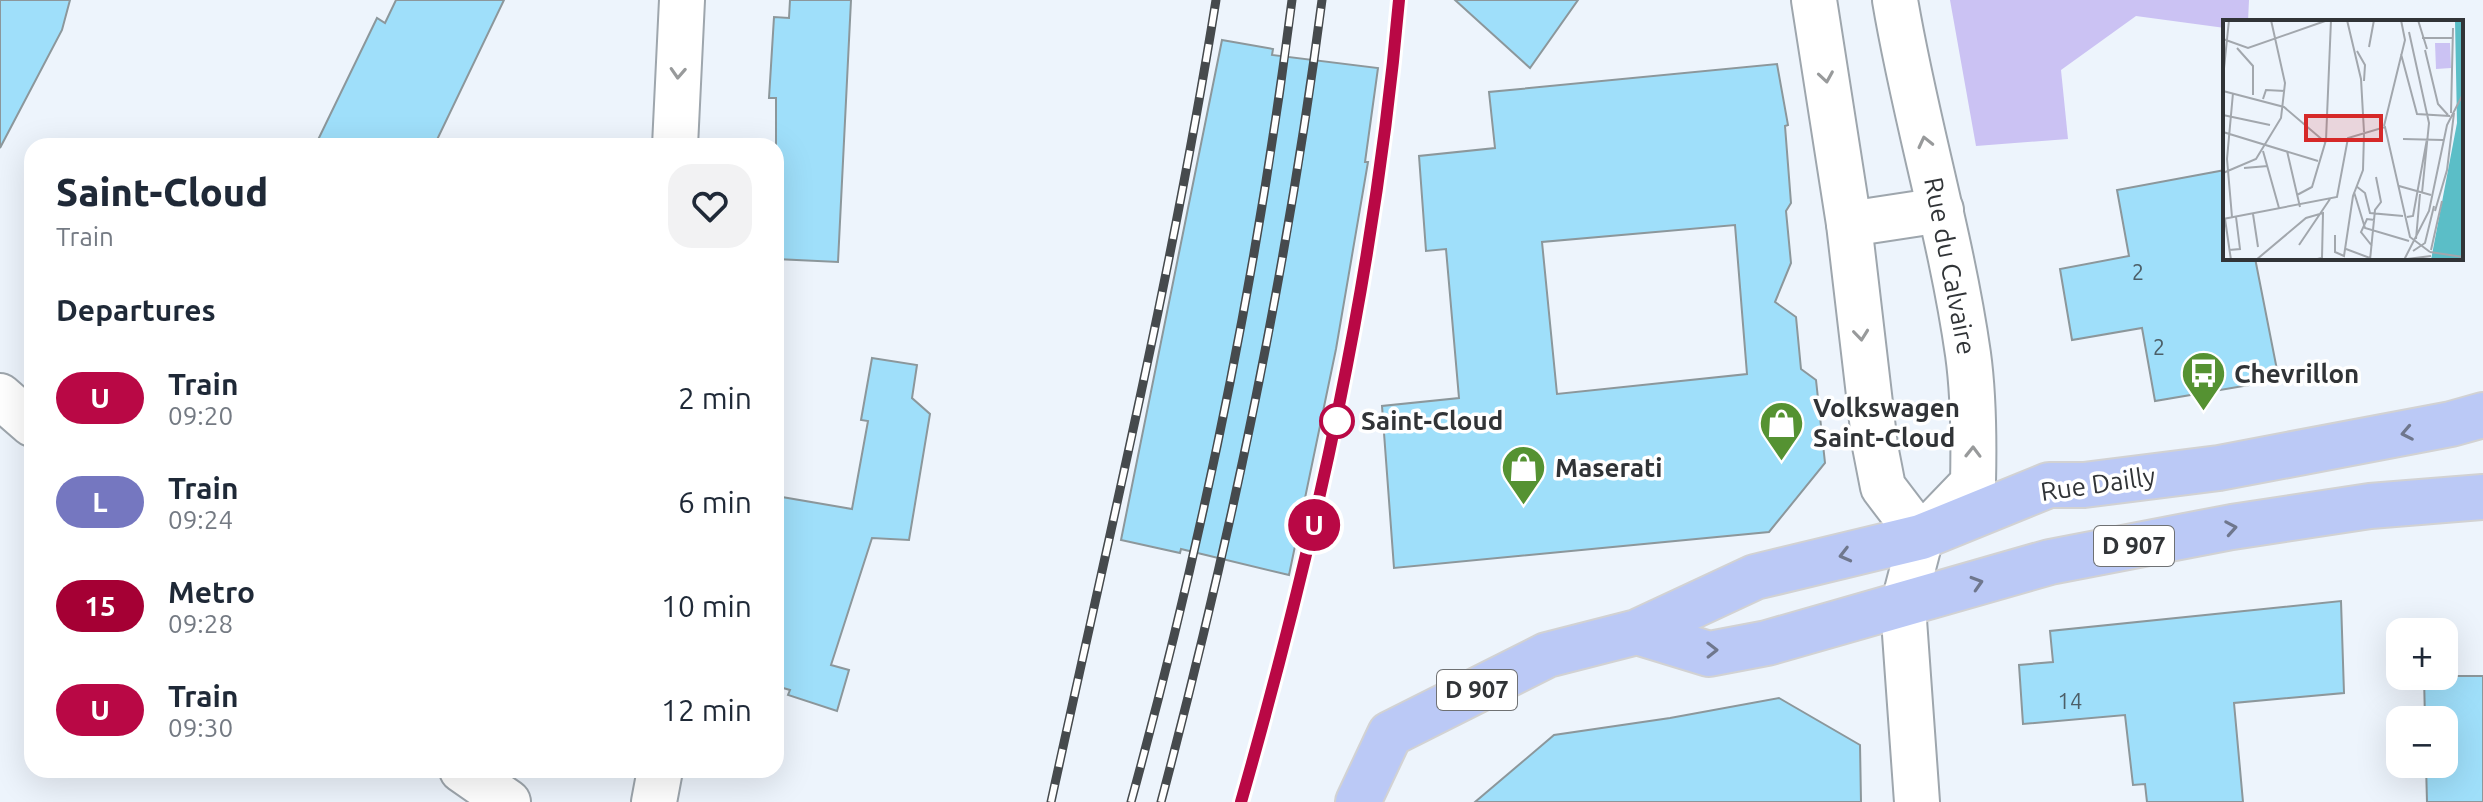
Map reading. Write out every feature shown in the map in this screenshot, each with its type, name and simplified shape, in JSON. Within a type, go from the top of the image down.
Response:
[{"type":"main road","points":[[675,138],[682,0]]},
{"type":"main road","points":[[1814,0],[1849,224],[1871,425],[1883,487],[1921,537],[1903,606],[1917,802]]},
{"type":"main road","name":"Rue du Calvaire","points":[[1895,0],[1941,210],[1968,355],[1974,429],[1973,483],[1921,537]]},
{"type":"main road","points":[[1849,224],[1941,210]]},
{"type":"main road","points":[[0,396],[24,417]]},
{"type":"main road","name":"Rue Dailly","points":[[1358,802],[1390,734],[1547,655],[1637,632],[1755,577],[1921,537],[2049,485],[2084,485],[2219,468],[2451,424],[2483,415]]},
{"type":"main road","name":"D 907","points":[[1637,632],[1709,654],[1767,643],[2050,562],[2370,506],[2483,497]]},
{"type":"main road","points":[[474,778],[508,802]]},
{"type":"main road","points":[[654,802],[658,778]]},
{"type":"shaded area","points":[[1950,0],[2249,0],[2248,20],[2223,20],[2223,28],[2136,16],[2061,70],[2068,139],[1976,146]]},
{"type":"building","points":[[0,0],[70,0],[62,30],[0,148]]},
{"type":"building","points":[[396,0],[504,0],[438,138],[319,138],[377,18],[385,23]]},
{"type":"building","points":[[790,0],[851,0],[838,262],[784,259],[784,138],[776,138],[776,98],[769,98],[774,17],[789,18]]},
{"type":"building","points":[[1455,0],[1578,0],[1530,68]]},
{"type":"building","points":[[1222,40],[1273,49],[1272,55],[1378,68],[1365,162],[1368,162],[1336,349],[1289,575],[1181,549],[1180,553],[1121,540]]},
{"type":"building","points":[[1777,64],[1788,125],[1785,126],[1791,203],[1786,211],[1791,263],[1775,302],[1796,317],[1801,369],[1816,380],[1825,463],[1769,532],[1394,568],[1382,406],[1459,398],[1446,249],[1426,251],[1419,156],[1495,148],[1489,92]],"holes":[[[1735,225],[1747,374],[1557,394],[1542,242]]]},
{"type":"building","points":[[2223,170],[2223,260],[2255,260],[2279,380],[2155,401],[2142,328],[2072,340],[2060,269],[2129,256],[2117,190]]},
{"type":"building","points":[[872,358],[917,365],[912,398],[930,414],[909,540],[872,538],[831,665],[849,670],[837,711],[788,695],[790,690],[784,688],[784,497],[852,509],[868,421],[861,420]]},
{"type":"building","points":[[2341,601],[2344,693],[2234,703],[2243,802],[2147,802],[2145,784],[2133,785],[2125,715],[2023,724],[2019,665],[2053,662],[2050,631]]},
{"type":"building","points":[[2458,676],[2483,676],[2483,802],[2427,802],[2426,778],[2458,778],[2458,706],[2425,706],[2424,690],[2458,690]]},
{"type":"building","points":[[1779,698],[1860,745],[1861,802],[1475,802],[1554,735]]},
{"type":"railway","points":[[1051,802],[1160,302],[1216,0]]},
{"type":"railway","points":[[1131,802],[1182,604],[1226,404],[1263,202],[1292,0]]},
{"type":"railway","points":[[1161,802],[1211,603],[1255,404],[1292,203],[1322,0]]},
{"type":"railway","points":[[1241,802],[1295,604],[1340,405],[1375,203],[1399,0]]},
{"type":"train","name":"U","points":[[1241,802],[1271,698],[1327,470],[1351,354],[1386,126],[1399,0]]},
{"type":"place","name":"Chevrillon","points":[[2203,413]]},
{"type":"place","name":"Saint-Cloud","points":[[1337,421]]},
{"type":"place","name":"Volkswagen Saint-Cloud","points":[[1782,462]]},
{"type":"place","name":"Maserati","points":[[1524,507]]}]
